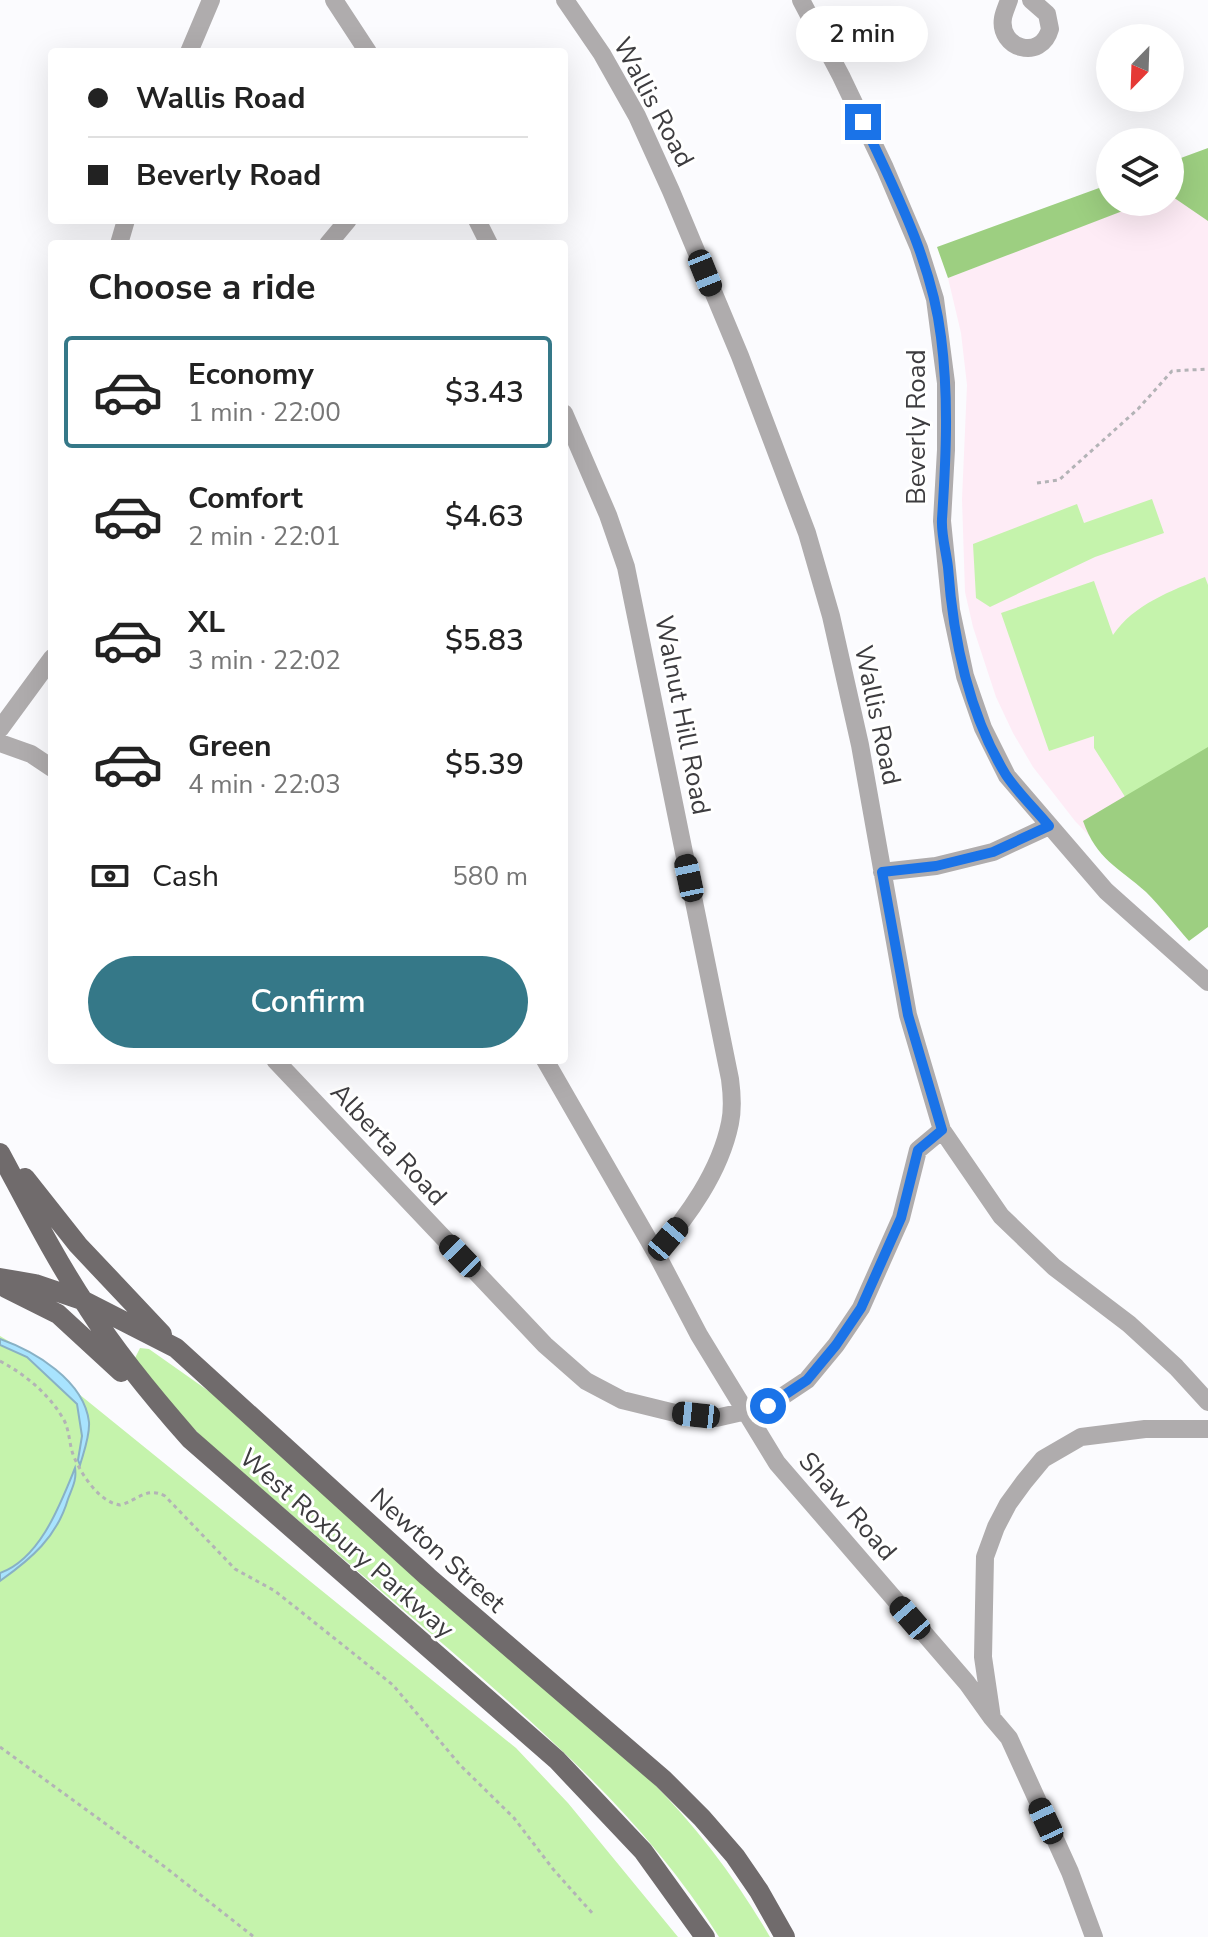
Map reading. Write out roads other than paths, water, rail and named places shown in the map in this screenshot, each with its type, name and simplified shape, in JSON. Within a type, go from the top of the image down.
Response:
[{"type":"main road","points":[[0,1146],[71,1236],[176,1348]]},
{"type":"main road","name":"West Roxbury Parkway","points":[[0,1153],[82,1300],[127,1363],[190,1439],[524,1730],[585,1787],[643,1851],[705,1937]]},
{"type":"main road","name":"Newton Street","points":[[0,1278],[35,1284],[82,1300],[176,1348],[428,1577],[673,1789],[735,1856],[785,1937]]},
{"type":"main road","points":[[0,1286],[46,1306],[70,1323],[190,1439]]},
{"type":"street","points":[[191,48],[211,0]]},
{"type":"street","points":[[334,0],[365,48]]},
{"type":"street","name":"Wallis Road","points":[[565,0],[609,66],[637,116],[740,356],[807,533],[831,616],[860,745],[908,1015],[942,1130],[1001,1216],[1054,1267],[1129,1324],[1165,1356],[1208,1402]]},
{"type":"street","name":"Beverly Road","points":[[801,0],[885,168],[919,248],[935,299],[946,383],[942,521],[951,610],[965,676],[983,728],[1007,776],[1106,891],[1208,982]]},
{"type":"street","points":[[1009,0],[1003,29],[1013,44],[1034,48],[1042,43],[1050,29],[1047,14],[1031,0]]},
{"type":"street","points":[[331,240],[345,224]]},
{"type":"street","name":"Walnut Hill Road","points":[[568,422],[608,515],[626,567],[730,1079],[730,1123],[719,1156],[700,1196],[656,1253]]},
{"type":"street","points":[[0,729],[48,663]]},
{"type":"street","points":[[0,743],[31,754],[48,765]]},
{"type":"street","points":[[882,872],[936,866],[993,852],[1049,826]]},
{"type":"street","name":"Alberta Road","points":[[279,1064],[545,1345],[586,1381],[622,1400],[675,1413],[716,1418],[747,1412]]},
{"type":"street","name":"Shaw Road","points":[[547,1064],[656,1253],[699,1335],[777,1463],[967,1683],[1009,1738],[1070,1872],[1094,1937]]},
{"type":"street","points":[[747,1412],[768,1406],[807,1380],[836,1345],[861,1308],[895,1233],[918,1150],[942,1130]]},
{"type":"street","points":[[992,1718],[983,1657],[985,1557],[996,1527],[1016,1493],[1043,1459],[1081,1437],[1145,1429],[1208,1429]]},
{"type":"water","points":[[0,1339],[42,1359],[68,1380],[78,1393],[89,1422],[80,1465],[82,1436],[77,1404],[27,1357],[0,1345]]},
{"type":"water","points":[[75,1468],[63,1513],[50,1536],[0,1581],[0,1573],[26,1556],[47,1529]]}]
